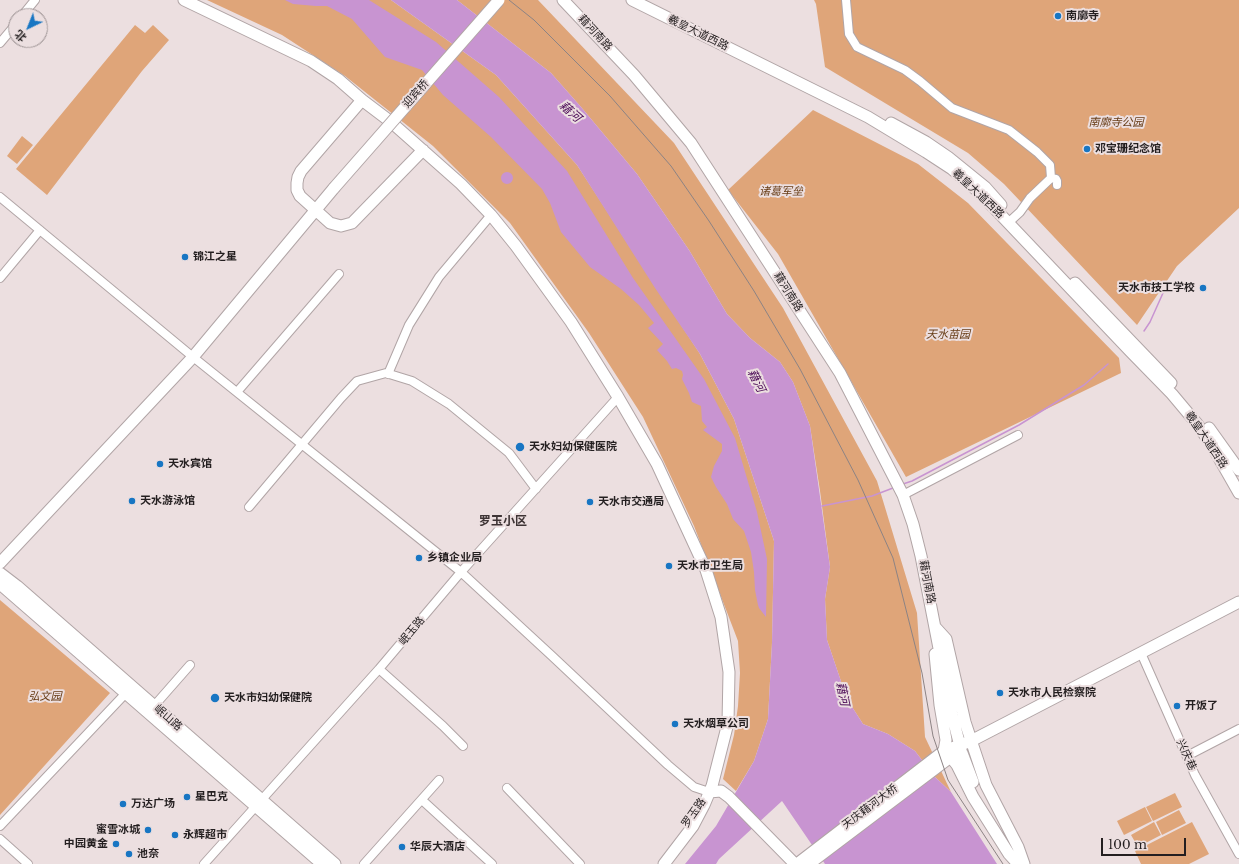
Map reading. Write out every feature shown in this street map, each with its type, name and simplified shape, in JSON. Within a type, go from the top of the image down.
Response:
[{"type":"main road","points":[[184,0],[310,61],[338,79],[390,122],[461,184],[491,215],[516,246],[571,322],[618,397],[657,464],[706,570],[721,617],[730,672],[728,723],[712,786],[709,792],[727,800],[755,828],[796,864]]},
{"type":"main road","name":"迎宾桥","points":[[0,563],[193,357],[334,188],[499,0]]},
{"type":"main road","name":"藉河南路","points":[[563,0],[634,75],[691,142],[840,373],[903,495],[913,524],[922,556],[959,742]]},
{"type":"main road","name":"羲皇大道西路","points":[[632,0],[868,117],[952,169],[979,192],[1014,218],[1131,352],[1172,394],[1198,425],[1211,444],[1239,493]]},
{"type":"main road","name":"羲皇大道西路","points":[[648,0],[868,110],[926,142],[948,157],[985,187],[1177,389],[1202,419],[1239,470]]},
{"type":"main road","points":[[362,100],[298,177],[297,190],[300,196],[330,223],[341,226],[352,223],[422,150]]},
{"type":"main road","name":"岷山路","points":[[0,573],[17,586],[154,706],[258,803],[318,863]]},
{"type":"main road","name":"岷山路","points":[[0,584],[126,693],[258,803],[335,864]]},
{"type":"main road","name":"天庆藉河大桥","points":[[796,864],[812,859],[971,741],[1239,602]]},
{"type":"main road","name":"藉河南路","points":[[935,627],[934,656],[950,758]]},
{"type":"main road","name":"藉河南路","points":[[935,627],[946,639],[965,722],[986,785],[1018,847],[1024,864]]},
{"type":"main road","points":[[962,753],[982,802],[1019,864]]},
{"type":"main road","points":[[950,758],[1009,854],[1019,864]]},
{"type":"main road","name":"罗玉路","points":[[656,864],[671,847],[699,803],[709,792]]},
{"type":"main road","name":"罗玉路","points":[[664,864],[693,826],[709,792]]},
{"type":"main road","points":[[755,828],[786,864]]},
{"type":"street","points":[[29,8],[36,0]]},
{"type":"street","points":[[846,0],[849,34],[857,47],[905,70],[952,108],[1009,130],[1050,165],[1054,182],[1030,198],[1014,218]]},
{"type":"street","points":[[0,43],[8,34]]},
{"type":"street","points":[[0,197],[301,445],[461,572],[662,760],[694,787],[709,792]]},
{"type":"street","points":[[388,374],[409,325],[439,276],[491,215]]},
{"type":"street","points":[[0,278],[40,230]]},
{"type":"street","points":[[237,392],[339,274]]},
{"type":"street","points":[[249,507],[340,398],[357,381],[386,373],[412,381],[449,404],[509,453],[536,489]]},
{"type":"street","name":"岷玉路","points":[[204,864],[379,669],[461,572],[618,397]]},
{"type":"street","points":[[903,495],[1018,435]]},
{"type":"street","name":"兴庆巷","points":[[1141,653],[1195,775],[1239,854]]},
{"type":"street","points":[[154,706],[190,665]]},
{"type":"street","points":[[379,669],[443,726],[463,746]]},
{"type":"street","points":[[0,826],[126,693]]},
{"type":"street","points":[[1187,756],[1239,729]]},
{"type":"street","points":[[364,864],[439,780]]},
{"type":"street","points":[[506,788],[580,864]]},
{"type":"street","points":[[422,800],[492,864]]},
{"type":"street","points":[[0,839],[28,864]]},
{"type":"green space","points":[[207,0],[391,0],[496,75],[577,165],[700,354],[734,419],[774,541],[772,643],[768,719],[754,761],[736,791],[723,779],[734,735],[738,706],[740,673],[738,641],[694,526],[643,417],[589,333],[510,223],[433,146],[345,76],[282,35]]},
{"type":"green space","points":[[457,0],[538,0],[674,143],[783,308],[877,481],[917,613],[925,737],[951,792],[935,777],[915,751],[888,734],[863,724],[847,699],[827,640],[825,599],[830,567],[820,491],[810,426],[793,382],[780,362],[750,338],[727,314],[689,250],[637,174],[581,107],[551,73]]},
{"type":"green space","name":"南廓寺公园","points":[[814,0],[1239,0],[1239,208],[1177,266],[1137,325],[1004,184],[968,153],[825,67],[816,4]]},
{"type":"green space","points":[[135,25],[145,33],[153,25],[169,40],[142,71],[47,195],[16,169]]},
{"type":"green space","name":"天水苗园","points":[[813,110],[918,164],[968,203],[1119,358],[1121,373],[906,477],[778,254],[728,190]]},
{"type":"green space","points":[[22,136],[33,145],[17,164],[7,156]]},
{"type":"green space","name":"弘文园","points":[[0,600],[110,693],[0,815]]},
{"type":"green space","points":[[1175,793],[1182,807],[1153,821],[1146,807]]},
{"type":"green space","points":[[1145,807],[1152,821],[1124,835],[1117,821]]},
{"type":"green space","points":[[1179,810],[1186,823],[1162,835],[1156,822]]},
{"type":"green space","points":[[1154,822],[1161,835],[1138,847],[1131,835]]},
{"type":"green space","points":[[1192,822],[1209,854],[1189,864],[1141,864],[1135,851]]},
{"type":"water","points":[[285,0],[369,0],[436,42],[499,97],[567,171],[633,278],[704,379],[735,438],[757,512],[767,559],[766,617],[758,605],[751,552],[744,531],[733,519],[727,504],[711,477],[714,466],[722,451],[722,444],[703,430],[707,427],[702,421],[701,406],[692,402],[682,379],[682,371],[676,368],[672,369],[657,350],[663,344],[648,328],[654,323],[639,305],[621,289],[590,267],[561,232],[550,203],[542,189],[491,137],[443,95],[422,70],[385,57],[352,19],[327,6],[293,4]]},
{"type":"water","name":"藉河","points":[[391,0],[457,0],[551,73],[637,174],[689,250],[727,314],[750,338],[780,362],[793,382],[810,426],[830,567],[825,599],[827,640],[847,699],[863,724],[888,734],[915,751],[935,777],[951,792],[997,864],[825,864],[782,801],[719,859],[716,864],[685,864],[716,826],[754,761],[768,719],[772,643],[774,541],[734,419],[700,354],[655,288],[577,165],[496,75]]},
{"type":"water","points":[[509,172],[512,173],[512,183],[505,184],[502,183],[501,176],[502,173]]},
{"type":"waterway","points":[[1144,331],[1150,322],[1163,293]]},
{"type":"waterway","points":[[903,484],[912,481],[1019,425],[1084,385],[1108,364]]},
{"type":"waterway","points":[[822,506],[872,496],[893,488]]},
{"type":"tram line","points":[[509,0],[534,20],[610,96],[671,166],[709,221],[754,291],[800,369],[858,480],[893,558],[922,673],[933,736],[948,780],[1003,864]]},
{"type":"place","name":"南廓寺","points":[[1058,16]]},
{"type":"place","name":"邓宝珊纪念馆","points":[[1087,149]]},
{"type":"place","name":"锦江之星","points":[[185,257]]},
{"type":"place","name":"天水市技工学校","points":[[1203,288]]},
{"type":"place","name":"天水妇幼保健医院","points":[[520,447]]},
{"type":"place","name":"天水宾馆","points":[[160,464]]},
{"type":"place","name":"天水游泳馆","points":[[132,501]]},
{"type":"place","name":"天水市交通局","points":[[590,502]]},
{"type":"place","name":"乡镇企业局","points":[[419,558]]},
{"type":"place","name":"天水市卫生局","points":[[669,566]]},
{"type":"place","name":"天水市人民检察院","points":[[1000,693]]},
{"type":"place","name":"天水市妇幼保健院","points":[[215,698]]},
{"type":"place","name":"开饭了","points":[[1177,706]]},
{"type":"place","name":"天水烟草公司","points":[[675,724]]},
{"type":"place","name":"星巴克","points":[[187,797]]},
{"type":"place","name":"万达广场","points":[[123,804]]},
{"type":"place","name":"蜜雪冰城","points":[[148,830]]},
{"type":"place","name":"永辉超市","points":[[175,835]]},
{"type":"place","name":"中园黄金","points":[[116,844]]},
{"type":"place","name":"华辰大酒店","points":[[402,847]]},
{"type":"place","name":"池奈","points":[[129,854]]},
{"type":"district","name":"罗玉小区","points":[[503,522]]},
{"type":"park label","name":"诸葛军垒","points":[[781,192]]}]
